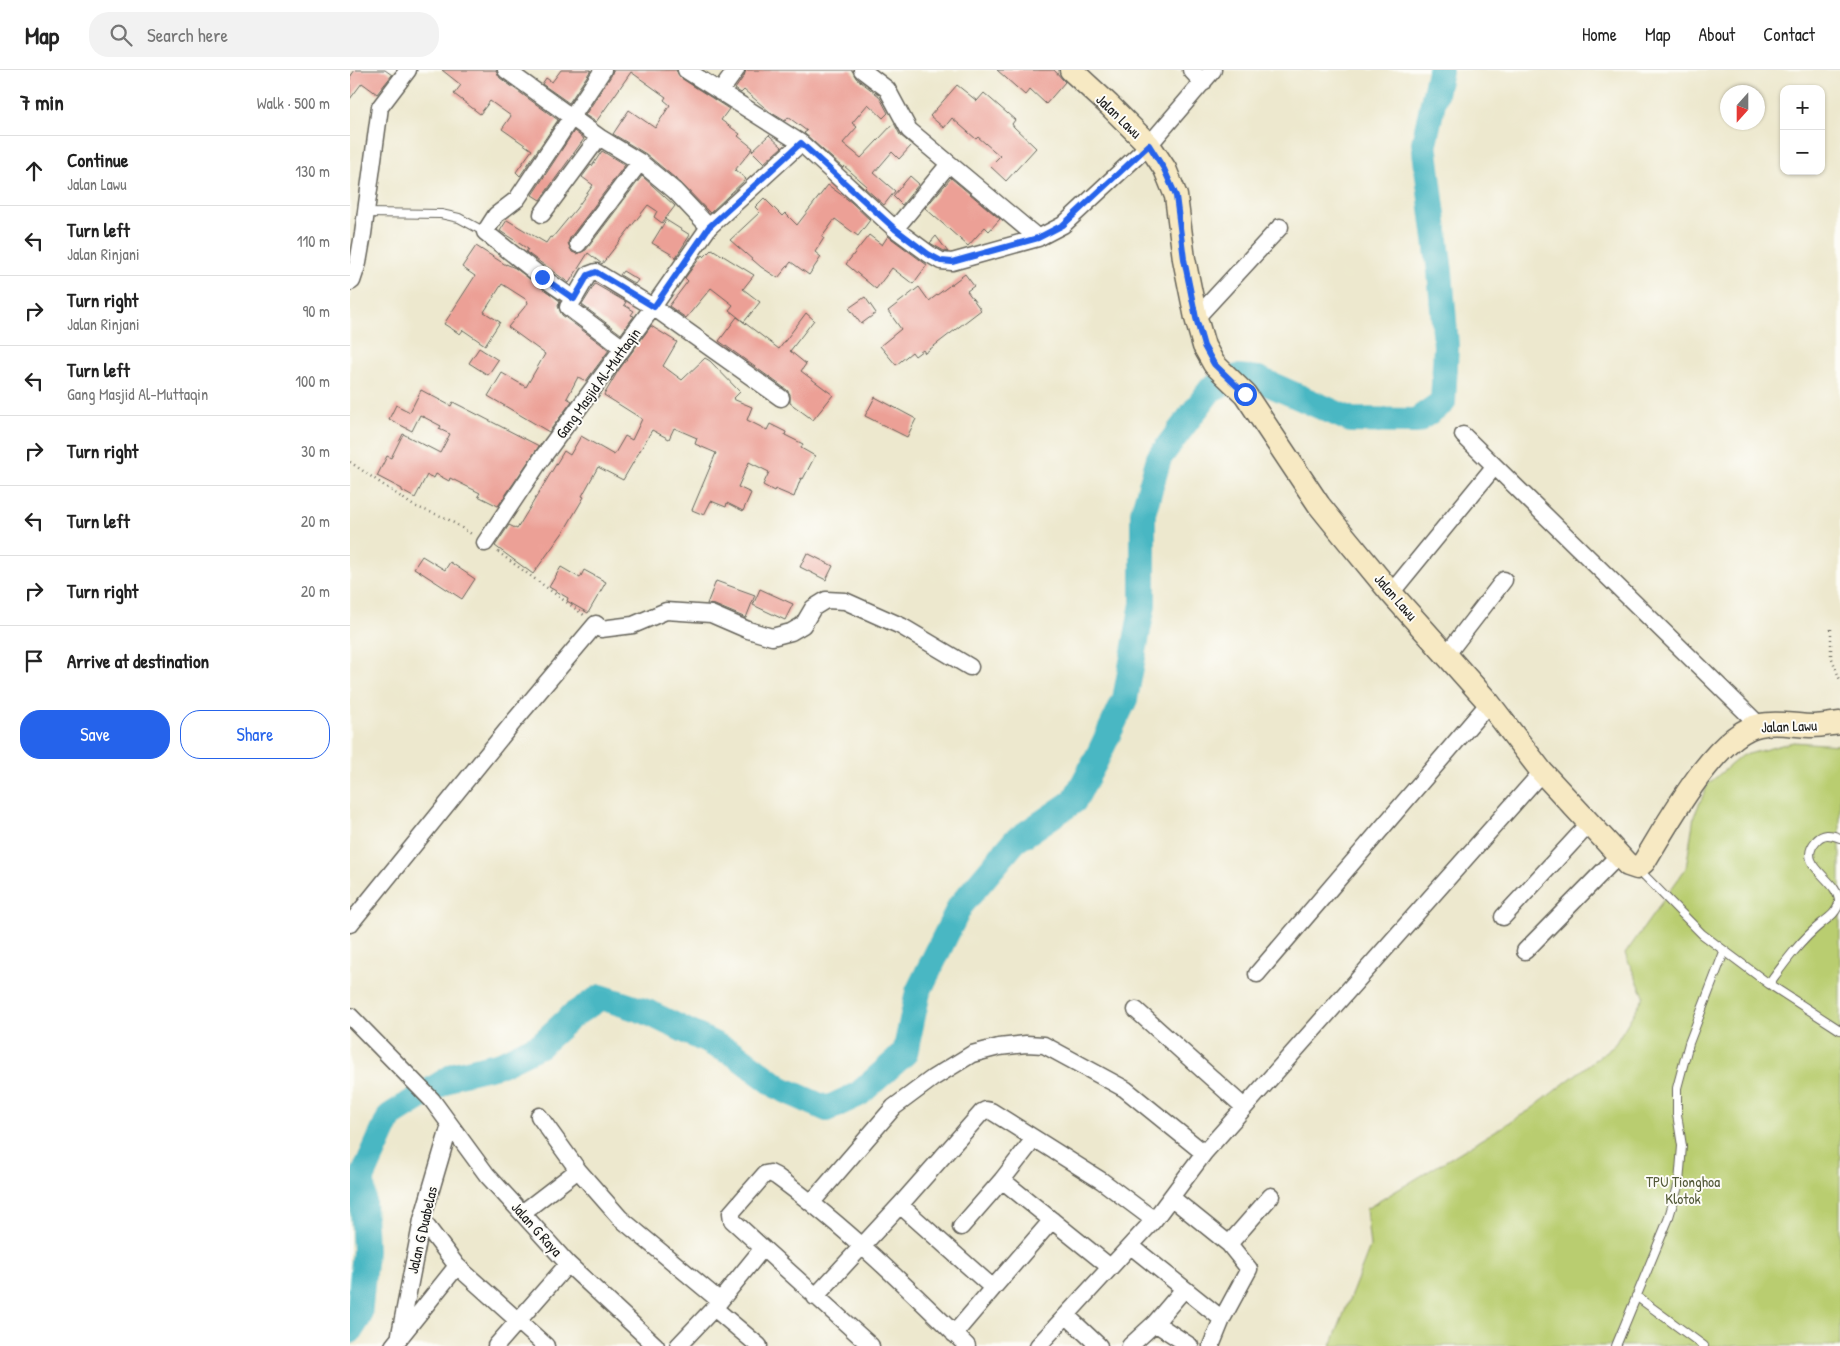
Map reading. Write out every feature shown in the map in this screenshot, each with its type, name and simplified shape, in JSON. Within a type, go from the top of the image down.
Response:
[{"type":"street","points":[[350,282],[358,263],[380,108],[408,70]]},
{"type":"street","points":[[506,70],[598,137],[640,162],[675,191],[709,227]]},
{"type":"street","points":[[574,299],[542,277],[485,232],[496,215],[517,199],[603,70]]},
{"type":"street","points":[[686,70],[801,143],[895,229],[928,254],[941,261],[952,262],[1038,238],[1063,225],[1149,145],[1208,76],[1190,70]]},
{"type":"street","points":[[720,92],[736,70]]},
{"type":"street","points":[[862,70],[887,89],[909,130],[1038,238]]},
{"type":"street","name":"Jalan Lawu","points":[[1071,70],[1149,145],[1164,169],[1176,196],[1184,259],[1196,318],[1204,346],[1214,364],[1245,394],[1319,505],[1391,593],[1447,654],[1542,772],[1628,861],[1644,862],[1685,795],[1722,747],[1738,734],[1759,725],[1814,726],[1840,723]]},
{"type":"street","points":[[542,214],[598,137]]},
{"type":"street","name":"Gang Masjid Al-Muttaqin","points":[[485,542],[542,458],[654,307],[709,227],[801,143]]},
{"type":"street","points":[[578,244],[640,162]]},
{"type":"street","points":[[895,229],[949,164]]},
{"type":"street","points":[[1196,318],[1280,227]]},
{"type":"street","points":[[623,348],[568,307],[588,275],[596,272],[654,307],[781,398]]},
{"type":"street","points":[[1463,435],[1759,725]]},
{"type":"street","points":[[1391,593],[1494,467]]},
{"type":"street","points":[[1447,654],[1504,580]]},
{"type":"street","points":[[350,924],[515,720],[596,624],[601,629],[633,625],[666,611],[711,614],[748,630],[772,637],[791,632],[803,625],[813,608],[826,600],[845,601],[901,626],[970,666]]},
{"type":"street","points":[[1257,974],[1488,703]]},
{"type":"street","points":[[1038,1346],[1110,1267],[1132,1246],[1172,1198],[1204,1153],[1542,772]]},
{"type":"street","points":[[1503,917],[1590,822]]},
{"type":"street","points":[[1525,951],[1628,861]]},
{"type":"street","points":[[1136,1010],[1244,1108]]},
{"type":"street","name":"Jalan G Raya","points":[[350,1016],[432,1100],[487,1175],[568,1264],[656,1346]]},
{"type":"street","points":[[812,1202],[894,1107],[933,1078],[972,1054],[998,1047],[1026,1044],[1044,1045],[1125,1089],[1204,1153]]},
{"type":"street","points":[[815,1296],[982,1112],[986,1110],[991,1111],[1102,1181],[1154,1220]]},
{"type":"street","points":[[539,1116],[578,1170],[620,1218],[718,1305],[759,1346]]},
{"type":"street","name":"Jalan G Duabelas","points":[[396,1342],[422,1220],[450,1125]]},
{"type":"street","points":[[961,1227],[1002,1180],[1034,1139]]},
{"type":"street","points":[[522,1213],[578,1170]]},
{"type":"street","points":[[871,1346],[732,1220],[731,1213],[765,1174],[770,1173],[776,1176],[812,1202],[862,1246],[967,1346]]},
{"type":"street","points":[[1002,1180],[1110,1267]]},
{"type":"street","points":[[1229,1244],[1271,1196]]},
{"type":"street","points":[[1172,1198],[1229,1244],[1249,1269],[1222,1319],[1211,1346]]},
{"type":"street","points":[[900,1204],[993,1288]]},
{"type":"street","points":[[422,1220],[458,1266],[546,1346]]},
{"type":"street","points":[[954,1334],[1052,1220]]},
{"type":"street","points":[[1132,1246],[1222,1319]]},
{"type":"street","points":[[678,1346],[718,1305],[763,1248]]},
{"type":"street","points":[[496,1346],[568,1264]]},
{"type":"street","points":[[396,1342],[458,1266]]},
{"type":"street","points":[[1130,1346],[1155,1323],[1184,1289]]},
{"type":"street","points":[[1067,1316],[1099,1346]]},
{"type":"street","points":[[1155,1323],[1190,1346]]},
{"type":"lane","points":[[366,213],[442,214],[459,218],[485,232]]},
{"type":"lane","points":[[1769,984],[1808,935],[1836,911],[1840,902],[1839,893],[1834,884],[1819,871],[1810,853],[1812,846],[1821,836],[1830,834],[1840,838]]},
{"type":"lane","points":[[1628,861],[1702,934],[1724,952],[1840,1030]]},
{"type":"lane","points":[[1616,1346],[1668,1220],[1678,1183],[1682,1146],[1677,1114],[1677,1088],[1689,1043],[1724,952]]},
{"type":"lane","points":[[1636,1296],[1704,1346]]},
{"type":"path","points":[[350,462],[408,503],[446,518],[485,542],[596,624]]},
{"type":"path","points":[[1830,629],[1831,656],[1840,680]]},
{"type":"green space","name":"TPU Tionghoa Klotok","points":[[1793,742],[1840,745],[1840,1346],[1331,1346],[1370,1247],[1366,1209],[1530,1110],[1615,1044],[1644,996],[1625,954],[1686,868],[1694,816],[1708,784],[1741,756]]},
{"type":"building","points":[[355,70],[385,70],[392,75],[377,94],[362,83],[350,99],[350,77]]},
{"type":"building","points":[[442,70],[496,70],[500,78],[558,120],[520,176],[516,172],[532,150],[502,129],[511,116],[490,101],[480,114],[454,94],[461,85]]},
{"type":"building","points":[[561,70],[591,70],[569,103],[542,84],[546,78],[552,82]]},
{"type":"building","points":[[613,70],[676,70],[681,78],[729,109],[721,120],[740,134],[738,136],[753,148],[735,170],[746,179],[710,213],[681,183],[646,154],[613,134],[629,110],[655,128],[670,105],[664,100],[666,97],[631,72],[596,122],[585,115]]},
{"type":"building","points":[[746,70],[852,70],[856,78],[879,96],[888,113],[883,118],[868,104],[852,123],[857,127],[843,143],[861,158],[894,123],[900,135],[912,145],[899,159],[892,152],[874,173],[895,191],[884,205],[865,188],[867,186],[844,166],[843,168],[804,133],[807,131],[788,117],[785,121],[770,112],[744,90],[741,93],[735,89]]},
{"type":"building","points":[[997,70],[1054,70],[1065,82],[1046,104],[1030,89],[1025,95]]},
{"type":"building","points":[[957,85],[977,101],[984,93],[1015,120],[1012,124],[1014,127],[1036,148],[1006,181],[990,166],[1000,156],[978,137],[976,139],[952,118],[944,128],[930,116]]},
{"type":"building","points":[[574,131],[584,139],[540,200],[532,195]]},
{"type":"building","points":[[769,135],[782,147],[764,163],[752,151]]},
{"type":"building","points":[[602,151],[625,165],[570,238],[568,243],[572,252],[577,254],[586,250],[642,176],[675,206],[662,223],[654,217],[657,211],[648,205],[602,264],[588,253],[569,283],[526,252],[528,249],[500,231],[507,220],[546,243],[576,209],[593,185],[582,177]]},
{"type":"building","points":[[910,176],[919,184],[902,205],[893,196]]},
{"type":"building","points":[[951,178],[1000,219],[989,231],[985,227],[968,246],[925,208]]},
{"type":"building","points":[[828,185],[851,202],[870,220],[858,236],[835,219],[822,237],[824,238],[815,252],[821,257],[809,275],[791,262],[778,278],[761,267],[730,240],[760,212],[755,207],[764,198],[782,216],[785,213],[797,225]]},
{"type":"building","points":[[666,220],[690,235],[676,257],[652,243]]},
{"type":"building","points":[[869,235],[882,245],[888,236],[927,265],[913,284],[892,268],[876,289],[846,264]]},
{"type":"building","points":[[936,236],[948,252],[930,243]]},
{"type":"building","points":[[476,246],[506,265],[515,268],[560,301],[558,306],[562,315],[609,350],[586,381],[578,377],[567,398],[572,401],[549,432],[488,396],[502,373],[526,387],[545,354],[508,327],[528,303],[527,300],[502,284],[484,312],[500,322],[485,345],[463,330],[460,334],[444,324],[475,276],[462,267]]},
{"type":"building","points":[[712,249],[754,275],[743,289],[760,302],[744,322],[729,310],[733,305],[711,288],[686,318],[669,306],[688,281],[685,278],[702,255],[704,257]]},
{"type":"building","points":[[623,271],[638,280],[635,284],[620,275]]},
{"type":"building","points":[[965,274],[974,286],[967,291],[981,310],[925,353],[923,350],[915,356],[912,352],[896,365],[880,346],[901,329],[888,311],[919,287],[929,301]]},
{"type":"building","points":[[595,284],[626,302],[624,305],[634,311],[631,315],[634,316],[621,334],[582,305]]},
{"type":"building","points":[[865,297],[876,313],[861,324],[849,308]]},
{"type":"building","points":[[806,313],[814,320],[790,351],[806,364],[801,371],[833,395],[813,420],[790,403],[790,394],[787,390],[719,341],[737,317],[779,349]]},
{"type":"building","points":[[651,326],[677,342],[663,366],[682,380],[705,358],[740,392],[733,399],[752,407],[747,420],[767,430],[770,424],[786,432],[785,435],[803,444],[801,448],[815,456],[803,479],[801,478],[794,497],[775,489],[774,491],[763,485],[769,472],[749,462],[738,487],[751,493],[743,511],[727,503],[726,507],[711,501],[704,515],[692,510],[716,453],[695,444],[697,438],[674,428],[669,439],[652,430],[623,480],[598,467],[582,496],[584,497],[564,531],[533,574],[495,546],[509,525],[517,529],[564,451],[570,455],[581,436],[614,455],[625,436],[632,440],[642,419],[604,395],[618,371]]},
{"type":"building","points":[[479,348],[498,360],[488,375],[469,363]]},
{"type":"building","points":[[421,390],[451,406],[453,402],[539,446],[498,506],[478,496],[480,493],[450,478],[449,481],[436,474],[434,478],[427,475],[415,498],[377,476],[387,456],[391,458],[403,434],[440,453],[450,434],[439,429],[441,426],[420,415],[412,431],[389,419],[396,405],[410,412]]},
{"type":"building","points":[[875,397],[916,419],[907,437],[865,416]]},
{"type":"building","points":[[807,553],[833,566],[826,580],[800,567]]},
{"type":"building","points":[[422,556],[445,570],[450,562],[475,579],[462,599],[414,568]]},
{"type":"building","points":[[561,567],[580,578],[584,570],[606,582],[588,613],[567,601],[568,598],[549,587]]},
{"type":"building","points":[[716,581],[755,595],[746,618],[715,605],[707,604]]},
{"type":"building","points":[[760,589],[793,604],[785,620],[753,605]]},
{"type":"waterway","points":[[350,1331],[359,1317],[365,1251],[362,1178],[390,1116],[455,1075],[501,1064],[540,1045],[573,1015],[601,997],[647,1012],[736,1055],[780,1088],[827,1109],[859,1094],[905,1053],[918,992],[960,906],[1015,841],[1074,801],[1125,699],[1143,604],[1143,513],[1159,458],[1211,389],[1238,377],[1258,379],[1351,420],[1416,421],[1443,402],[1446,346],[1440,272],[1424,143],[1440,71]]},
{"type":"route","points":[[542,277],[574,299],[588,275],[596,272],[654,307],[709,227],[801,143],[895,229],[928,254],[941,261],[952,262],[1038,238],[1063,225],[1149,145],[1164,169],[1176,196],[1184,259],[1196,318],[1204,346],[1214,364],[1245,394]]}]
